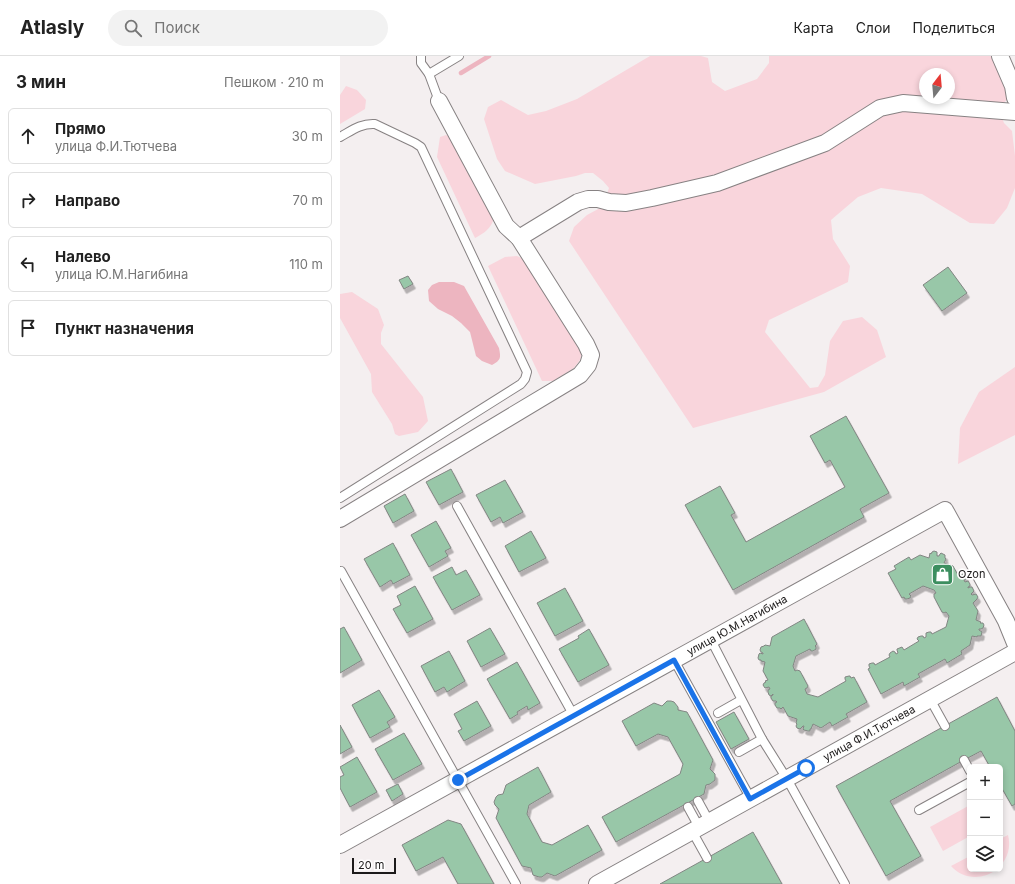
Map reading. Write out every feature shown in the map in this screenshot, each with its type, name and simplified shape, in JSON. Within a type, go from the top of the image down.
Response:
[{"type":"street","points":[[1000,56],[1013,86],[1015,98]]},
{"type":"street","points":[[340,519],[580,375],[588,365],[591,355],[586,344],[519,238],[506,226],[439,101]]},
{"type":"street","points":[[519,238],[578,202],[588,199],[626,203],[717,183],[825,143],[880,108],[903,103],[1015,112]]},
{"type":"street","name":"улица Ю.М.Нагибина","points":[[341,843],[458,780],[945,510],[1006,621],[1015,643]]},
{"type":"street","name":"улица Ф.И.Тютчева","points":[[596,884],[1015,652]]},
{"type":"lane","points":[[421,56],[421,62],[429,74],[439,101]]},
{"type":"lane","points":[[429,74],[459,56]]},
{"type":"lane","points":[[340,137],[358,126],[375,124],[416,143],[421,148],[527,372],[525,379],[521,384],[340,498]]},
{"type":"lane","points":[[457,506],[574,716]]},
{"type":"lane","points":[[341,571],[516,884]]},
{"type":"lane","points":[[711,640],[762,739],[787,779],[846,884]]},
{"type":"lane","points":[[674,660],[750,799]]},
{"type":"lane","points":[[930,699],[945,726]]},
{"type":"lane","points":[[718,713],[741,700]]},
{"type":"lane","points":[[739,752],[762,739]]},
{"type":"lane","points":[[964,760],[967,766]]},
{"type":"lane","points":[[919,810],[967,784]]},
{"type":"lane","points":[[698,801],[700,827],[707,858]]},
{"type":"lane","points":[[688,807],[700,827]]},
{"type":"shaded area","points":[[650,56],[701,56],[708,58],[712,82],[725,91],[757,79],[769,63],[769,56],[995,56],[1009,98],[998,108],[1004,123],[1012,131],[1015,156],[1015,188],[1007,208],[994,224],[970,223],[922,194],[881,188],[858,197],[831,220],[833,239],[850,266],[848,282],[769,320],[765,332],[810,388],[818,387],[825,375],[830,341],[843,321],[862,317],[877,330],[886,357],[824,392],[693,428],[569,241],[574,227],[587,215],[602,207],[609,188],[593,173],[585,173],[535,184],[505,171],[497,159],[484,119],[488,107],[501,100],[528,115],[546,111],[577,99]]},
{"type":"shaded area","points":[[346,86],[357,90],[366,100],[365,109],[340,124],[340,95]]},
{"type":"shaded area","points":[[446,135],[453,139],[494,218],[489,228],[475,238],[437,157],[440,137]]},
{"type":"shaded area","points":[[517,256],[528,261],[582,353],[580,360],[574,368],[553,381],[542,381],[488,266],[505,257]]},
{"type":"shaded area","points":[[439,282],[454,282],[464,286],[499,348],[500,358],[492,365],[482,361],[476,356],[470,332],[452,316],[438,309],[429,301],[428,290],[432,285]]},
{"type":"shaded area","points":[[352,292],[378,309],[384,325],[381,333],[381,344],[423,397],[428,421],[418,432],[399,436],[395,434],[392,424],[372,392],[371,374],[340,318],[340,294]]},
{"type":"shaded area","points":[[1015,367],[1015,435],[958,464],[960,428],[979,392]]},
{"type":"shaded area","points":[[967,807],[967,838],[943,851],[930,827]]},
{"type":"shaded area","points":[[1008,835],[1009,843],[1008,852],[1003,862],[1003,838]]},
{"type":"shaded area","points":[[967,858],[967,872],[993,872],[980,877],[974,877],[961,874],[951,866]]},
{"type":"building","points":[[948,267],[967,293],[942,311],[923,285]]},
{"type":"building","points":[[408,276],[413,284],[404,289],[399,280]]},
{"type":"building","points":[[846,416],[889,493],[860,509],[864,517],[733,590],[685,505],[720,486],[735,513],[731,515],[746,542],[845,487],[830,460],[825,463],[810,436]]},
{"type":"building","points":[[451,469],[463,492],[439,505],[426,482]]},
{"type":"building","points":[[505,480],[523,512],[503,523],[500,517],[491,522],[476,495]]},
{"type":"building","points":[[405,494],[414,511],[393,523],[384,506]]},
{"type":"building","points":[[436,521],[451,548],[445,551],[448,556],[429,567],[411,535]]},
{"type":"building","points":[[531,531],[546,558],[519,572],[505,546]]},
{"type":"building","points":[[393,543],[410,575],[393,584],[391,580],[380,587],[364,559]]},
{"type":"building","points":[[934,551],[937,552],[937,556],[941,553],[945,555],[946,559],[944,563],[953,566],[958,575],[965,574],[965,582],[968,581],[970,584],[968,588],[972,587],[974,591],[971,594],[976,594],[978,597],[973,603],[978,611],[976,620],[984,625],[983,628],[979,629],[982,632],[981,636],[972,636],[970,645],[961,651],[962,654],[947,663],[945,659],[918,674],[920,677],[904,686],[903,682],[881,694],[868,669],[870,668],[869,664],[874,663],[875,665],[890,657],[890,653],[893,651],[896,654],[898,653],[897,649],[902,647],[904,650],[919,641],[917,639],[918,637],[923,636],[924,638],[926,637],[926,633],[931,632],[932,634],[946,627],[949,616],[946,612],[942,612],[934,597],[934,594],[936,593],[934,590],[923,586],[909,594],[911,596],[910,598],[902,598],[888,573],[896,569],[894,566],[909,557],[911,560],[920,555],[929,558],[930,553],[931,554]]},
{"type":"building","points":[[452,567],[456,575],[466,570],[480,595],[452,610],[433,577]]},
{"type":"building","points":[[415,586],[433,619],[407,633],[393,609],[401,605],[397,596]]},
{"type":"building","points":[[565,588],[583,621],[555,636],[537,603]]},
{"type":"building","points":[[804,619],[817,644],[815,646],[816,649],[811,651],[810,649],[796,656],[793,666],[795,671],[800,671],[808,686],[805,689],[807,694],[818,697],[846,681],[845,677],[850,676],[851,678],[854,677],[867,702],[846,714],[848,717],[832,726],[830,722],[821,728],[813,724],[810,731],[808,731],[803,729],[804,726],[800,729],[797,728],[797,719],[788,716],[783,707],[781,709],[777,708],[775,703],[777,702],[773,701],[768,692],[770,689],[769,687],[765,688],[763,685],[766,682],[765,681],[768,680],[763,671],[765,662],[759,660],[758,658],[760,653],[763,654],[760,650],[761,647],[765,645],[770,646],[772,637]]},
{"type":"building","points":[[344,627],[362,660],[340,673],[340,629]]},
{"type":"building","points":[[490,628],[505,654],[481,667],[467,641]]},
{"type":"building","points":[[589,629],[609,665],[578,682],[559,649],[579,638],[578,636]]},
{"type":"building","points":[[449,651],[465,681],[447,692],[444,687],[435,692],[421,666]]},
{"type":"building","points":[[517,662],[540,703],[528,710],[527,706],[517,712],[518,714],[510,719],[487,679]]},
{"type":"building","points":[[379,690],[395,717],[387,722],[390,727],[370,738],[352,705]]},
{"type":"building","points":[[997,697],[1015,731],[1015,804],[1012,806],[1003,790],[1003,764],[988,764],[981,751],[890,801],[921,856],[886,876],[836,786]]},
{"type":"building","points":[[477,701],[491,726],[464,741],[458,731],[462,729],[454,714]]},
{"type":"building","points":[[667,701],[674,702],[678,707],[678,710],[687,712],[713,760],[710,769],[715,774],[715,780],[706,785],[704,794],[616,842],[602,817],[680,774],[683,764],[668,737],[658,734],[636,746],[622,721],[654,703],[662,706]]},
{"type":"building","points":[[734,712],[749,739],[731,749],[716,722]]},
{"type":"building","points":[[340,725],[352,747],[340,754]]},
{"type":"building","points":[[404,733],[422,764],[393,780],[375,749]]},
{"type":"building","points":[[357,757],[377,792],[350,807],[340,788],[340,777],[344,775],[340,767]]},
{"type":"building","points":[[538,767],[551,792],[529,805],[527,814],[542,842],[552,845],[588,825],[602,850],[555,876],[547,873],[542,877],[539,877],[533,875],[531,868],[522,866],[496,818],[499,809],[494,802],[496,797],[503,794],[506,785]]},
{"type":"building","points":[[398,784],[403,794],[392,801],[386,790]]},
{"type":"building","points":[[448,820],[461,824],[494,884],[458,884],[443,857],[416,871],[402,845]]},
{"type":"building","points":[[753,832],[782,884],[660,884],[707,858]]},
{"type":"waterway","points":[[461,73],[489,56]]},
{"type":"place","name":"Ozon","points":[[942,574]]},
{"type":"route","points":[[458,780],[674,660],[750,799],[806,768]]}]
